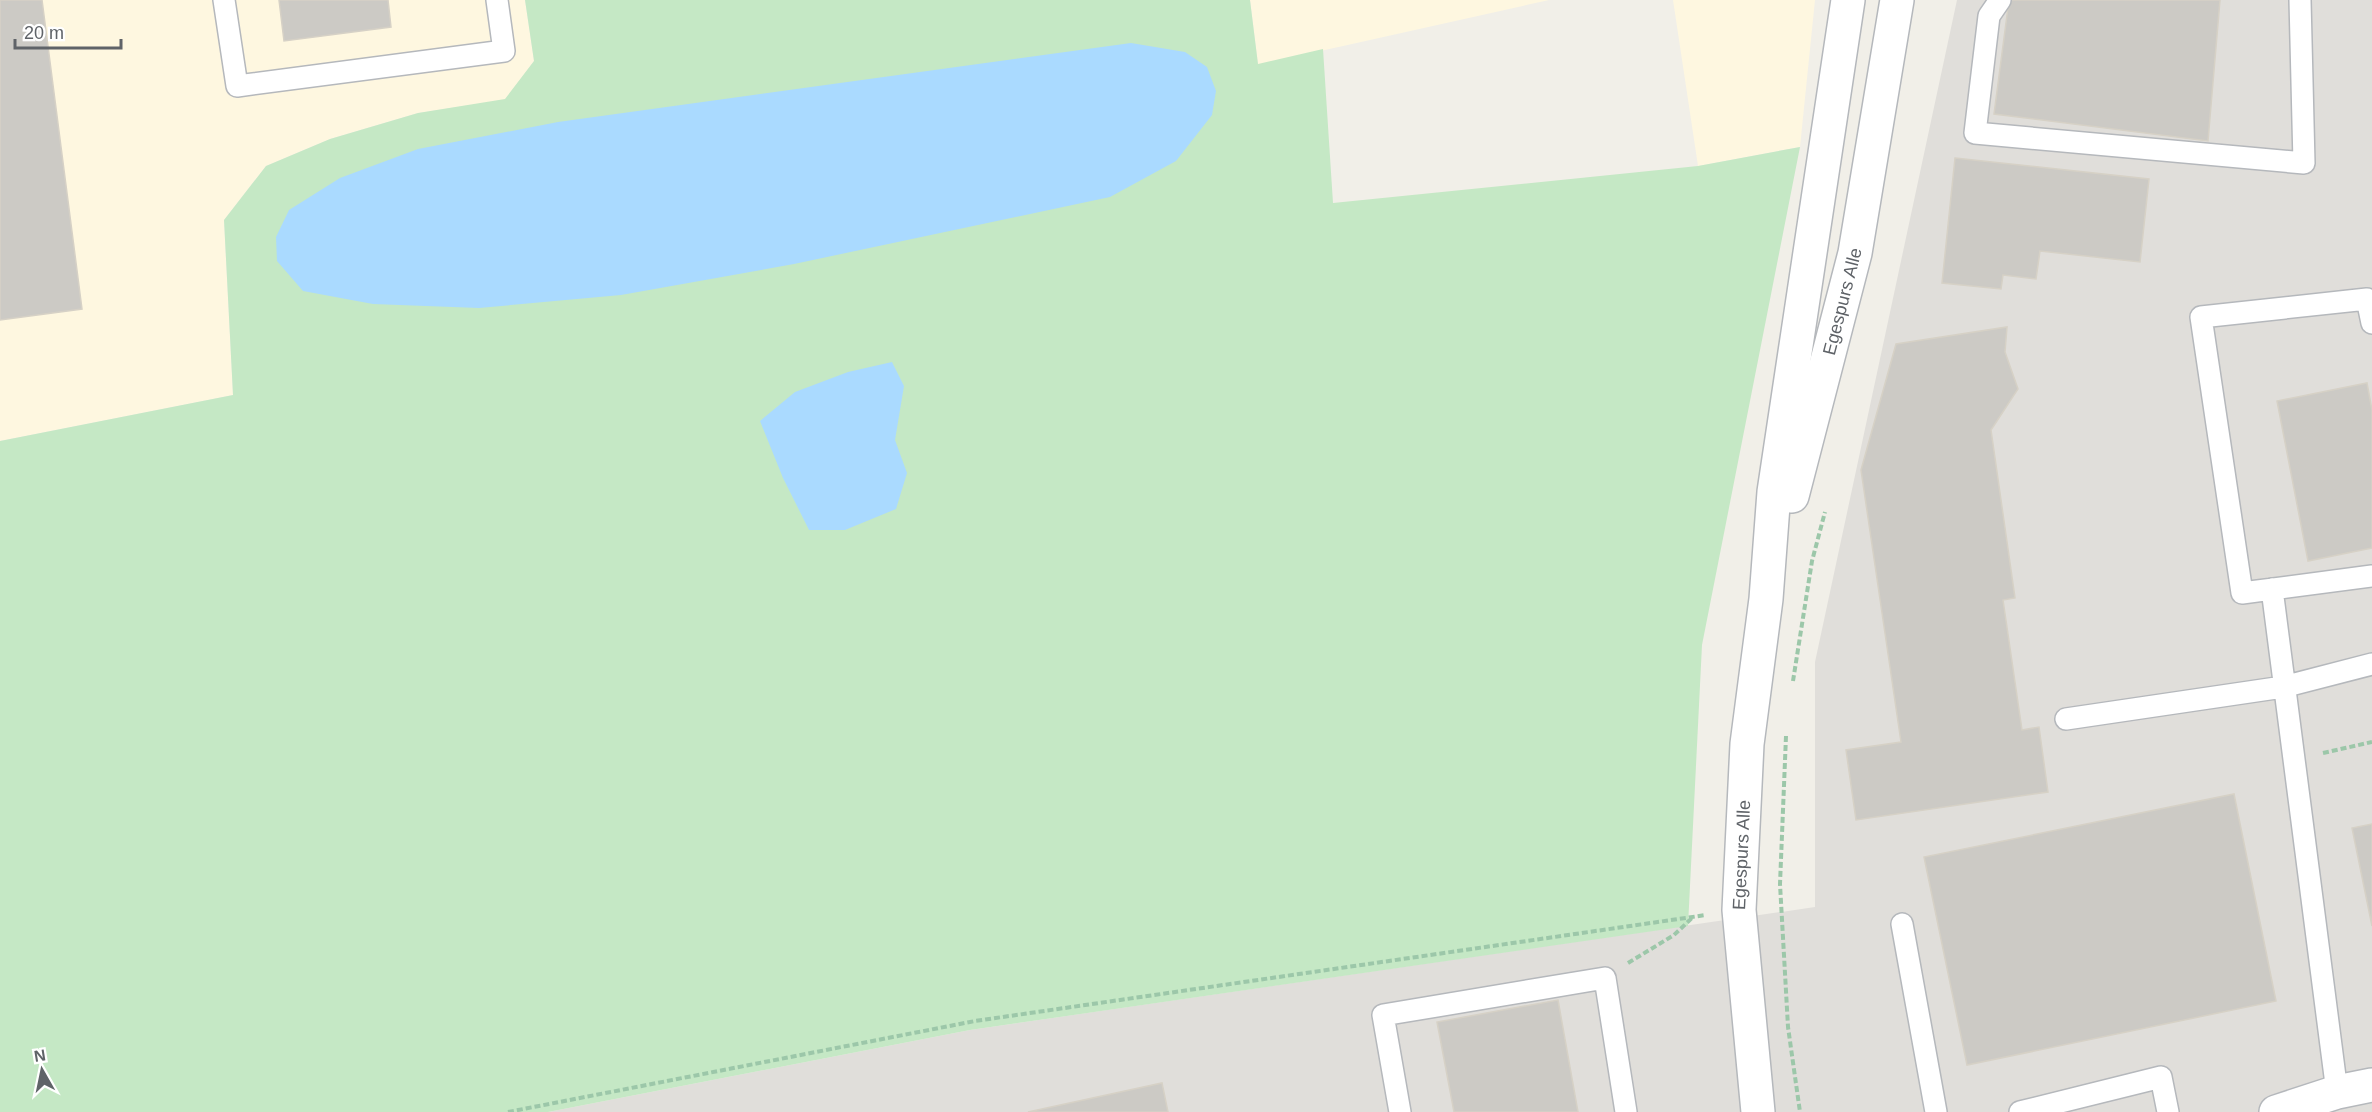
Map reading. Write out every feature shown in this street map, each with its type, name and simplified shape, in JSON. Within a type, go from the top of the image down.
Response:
[{"type":"street","name":"Egespurs Alle","points":[[1758,1112],[1739,910],[1747,744],[1766,599],[1774,492],[1848,0]]},
{"type":"street","name":"Egespurs Alle","points":[[1766,599],[1855,253],[1897,0]]},
{"type":"street","points":[[2296,1109],[2337,1092],[2372,1085]]},
{"type":"lane","points":[[224,0],[237,86],[504,51],[497,0]]},
{"type":"lane","points":[[2000,0],[1989,16],[1975,133],[2304,163],[2300,0]]},
{"type":"lane","points":[[2372,323],[2367,299],[2201,317],[2242,593],[2372,576]]},
{"type":"lane","points":[[2272,589],[2337,1092]]},
{"type":"lane","points":[[2066,719],[2283,687],[2372,664]]},
{"type":"lane","points":[[1902,924],[1936,1112]]},
{"type":"lane","points":[[1400,1112],[1383,1015],[1605,978],[1626,1112]]},
{"type":"lane","points":[[2020,1112],[2161,1077],[2168,1112]]},
{"type":"path","points":[[1792,690],[1812,561],[1827,504]]},
{"type":"path","points":[[1786,725],[1780,884],[1788,1027],[1800,1112]]},
{"type":"path","points":[[2293,761],[2372,742]]},
{"type":"path","points":[[508,1112],[975,1021],[1739,910]]},
{"type":"path","points":[[1605,978],[1674,935],[1693,917]]},
{"type":"shaded area","points":[[0,0],[525,0],[534,61],[505,100],[418,113],[330,139],[266,166],[224,220],[233,395],[0,441]]},
{"type":"shaded area","points":[[1250,0],[1549,0],[1258,65]]},
{"type":"shaded area","points":[[1673,0],[1815,0],[1800,147],[1698,166]]},
{"type":"shaded area","points":[[1957,0],[2372,0],[2372,1112],[548,1112],[970,1030],[1815,907],[1815,662]]},
{"type":"green space","points":[[525,0],[1250,0],[1258,64],[1323,49],[1333,203],[1698,166],[1800,147],[1702,645],[1688,926],[970,1030],[548,1112],[0,1112],[0,441],[233,395],[224,220],[266,166],[330,139],[418,113],[505,99],[534,61]]},
{"type":"water","points":[[1131,43],[1185,52],[1207,67],[1216,91],[1212,115],[1176,161],[1110,197],[794,264],[621,295],[479,308],[373,304],[303,291],[277,261],[276,237],[289,210],[340,178],[418,149],[558,122]]},
{"type":"water","points":[[892,362],[904,386],[895,440],[907,473],[896,509],[845,530],[809,530],[783,478],[760,421],[795,392],[848,372]]},
{"type":"building","points":[[0,0],[42,0],[82,309],[0,320]]},
{"type":"building","points":[[279,0],[388,0],[391,27],[284,41]]},
{"type":"building","points":[[2009,0],[2220,0],[2208,141],[1994,114]]},
{"type":"building","points":[[1955,158],[2149,179],[2140,262],[2040,251],[2036,279],[2003,275],[2001,289],[1942,283]]},
{"type":"building","points":[[2007,327],[2005,352],[2018,389],[1991,430],[2015,598],[2003,600],[2022,730],[2039,727],[2048,792],[1856,820],[1846,750],[1901,742],[1861,470],[1896,344]]},
{"type":"building","points":[[2367,383],[2372,410],[2372,548],[2308,561],[2277,401]]},
{"type":"building","points":[[2234,794],[2276,1001],[1967,1065],[1924,857]]},
{"type":"building","points":[[2372,824],[2372,926],[2352,828]]},
{"type":"building","points":[[1558,1000],[1578,1112],[1454,1112],[1437,1022]]},
{"type":"building","points":[[1162,1083],[1168,1112],[1028,1112]]}]
